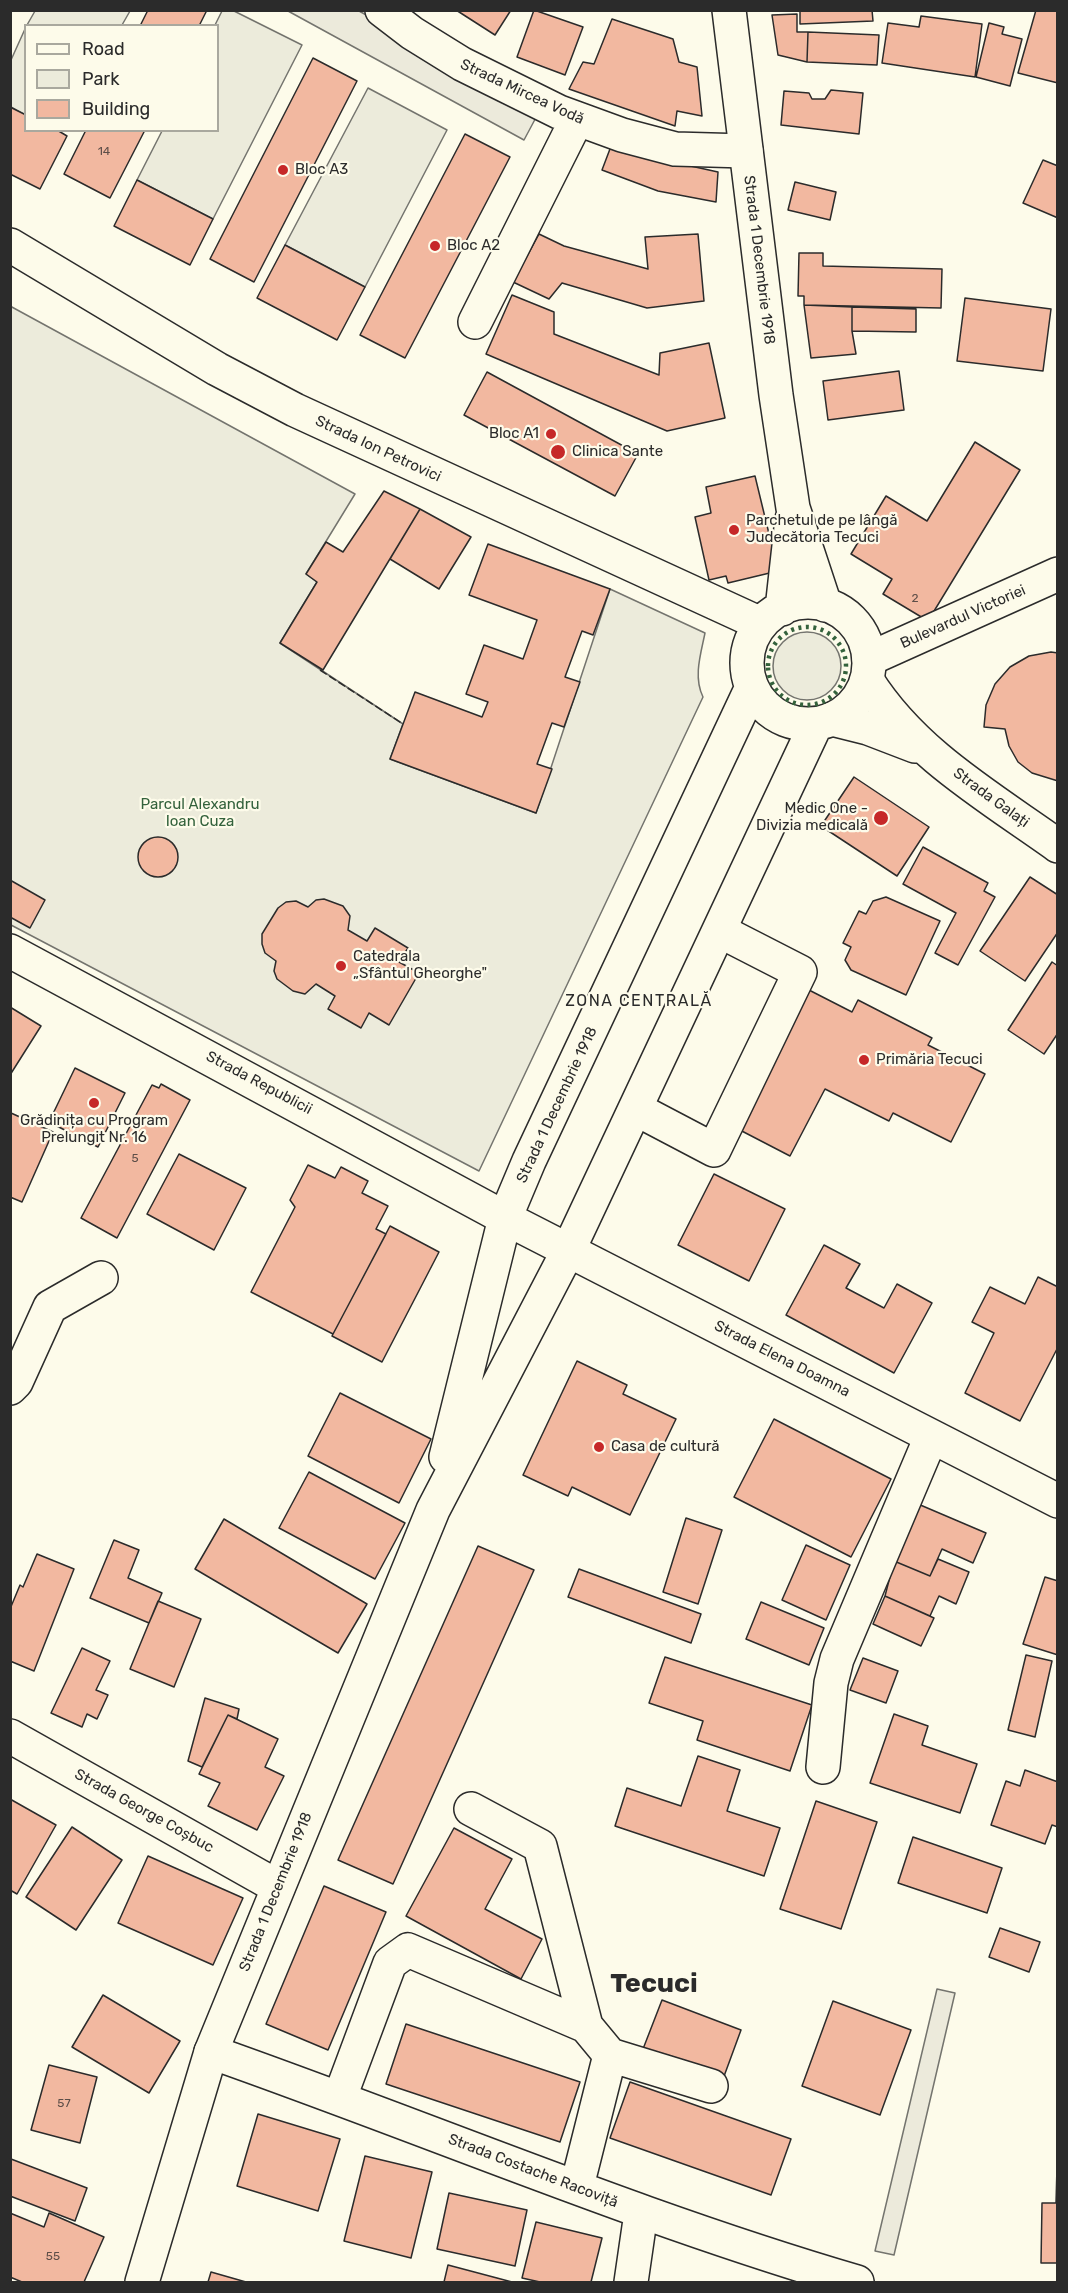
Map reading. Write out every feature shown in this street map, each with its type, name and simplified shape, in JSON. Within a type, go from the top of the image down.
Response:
[{"type":"main road","name":"Strada Mircea Vodă","points":[[382,10],[412,33],[462,64],[577,119],[622,135],[675,149],[746,151]]},
{"type":"main road","name":"Strada 1 Decembrie 1918","points":[[729,10],[776,395],[793,508],[825,605]]},
{"type":"main road","points":[[475,322],[577,119]]},
{"type":"main road","name":"Strada Ion Petrovici","points":[[10,245],[208,363],[295,410],[772,616]]},
{"type":"main road","name":"Strada 1 Decembrie 1918","points":[[772,616],[793,508]]},
{"type":"main road","name":"Bulevardul Victoriei","points":[[868,669],[1058,574]]},
{"type":"main road","points":[[806,602],[825,605],[842,612],[856,625],[865,641],[868,669],[858,698],[846,711],[824,721],[800,723],[778,716],[760,701],[752,687],[748,671],[748,654],[752,638],[772,616],[806,602]]},
{"type":"main road","name":"Strada Galați","points":[[868,669],[884,706],[924,750],[1058,846]]},
{"type":"main road","name":"Strada 1 Decembrie 1918","points":[[434,1510],[505,1218],[752,687]]},
{"type":"main road","name":"Strada 1 Decembrie 1918","points":[[142,2283],[211,2052],[434,1510],[569,1249],[720,931],[824,721]]},
{"type":"main road","name":"Strada Galați","points":[[824,721],[868,728],[924,750]]},
{"type":"main road","points":[[636,1109],[714,1150],[800,972],[720,931]]},
{"type":"main road","name":"Strada Republicii","points":[[10,951],[505,1218]]},
{"type":"main road","name":"Strada Elena Doamna","points":[[505,1218],[1058,1501]]},
{"type":"main road","points":[[10,1388],[16,1382],[50,1307],[101,1278]]},
{"type":"main road","points":[[823,1767],[829,1692],[837,1659],[931,1437]]},
{"type":"main road","name":"Strada George Coșbuc","points":[[10,1736],[278,1887]]},
{"type":"main road","points":[[471,1809],[540,1846],[586,2026],[610,2055],[711,2086]]},
{"type":"main road","points":[[340,2097],[390,1963],[408,1950],[586,2026]]},
{"type":"main road","name":"Strada Costache Racoviță","points":[[211,2052],[340,2097],[577,2186],[641,2213],[753,2252],[857,2283]]},
{"type":"main road","points":[[577,2186],[610,2055]]},
{"type":"main road","points":[[631,2283],[641,2213]]},
{"type":"green space","points":[[35,10],[130,11],[123,24],[28,24]]},
{"type":"green space","points":[[222,11],[234,11],[302,45],[213,219],[137,180],[161,132],[219,132],[219,24],[216,24]]},
{"type":"green space","points":[[24,31],[24,114],[11,107],[11,60]]},
{"type":"green space","points":[[368,88],[447,130],[365,287],[285,245]]},
{"type":"green space","name":"Parcul Alexandru Ioan Cuza","points":[[10,306],[355,494],[306,574],[317,582],[280,643],[403,724],[390,759],[536,813],[610,589],[705,633],[698,673],[703,697],[479,1171],[11,925]]},
{"type":"green space","points":[[807,632],[820,634],[831,642],[839,653],[841,666],[839,679],[831,690],[820,698],[807,700],[794,698],[783,690],[775,679],[773,666],[775,653],[783,642],[794,634]]},
{"type":"shaded area","points":[[288,11],[359,11],[540,110],[524,140]]},
{"type":"shaded area","points":[[937,1989],[955,1993],[894,2255],[875,2251]]},
{"type":"building","points":[[148,10],[207,10],[200,24],[141,24]]},
{"type":"building","points":[[456,10],[511,10],[495,35]]},
{"type":"building","points":[[534,10],[583,27],[565,75],[517,57]]},
{"type":"building","points":[[800,10],[872,10],[873,21],[800,24]]},
{"type":"building","points":[[1036,10],[1058,10],[1058,83],[1018,73]]},
{"type":"building","points":[[797,14],[797,32],[808,32],[807,62],[778,55],[772,15]]},
{"type":"building","points":[[921,16],[982,24],[975,77],[882,63],[888,23],[919,27]]},
{"type":"building","points":[[612,19],[673,39],[679,62],[697,67],[702,116],[677,111],[675,126],[569,89],[583,62],[594,64]]},
{"type":"building","points":[[989,23],[1004,27],[1002,34],[1022,39],[1010,86],[976,77]]},
{"type":"building","points":[[808,32],[879,35],[877,65],[807,62]]},
{"type":"building","name":"Bloc A3","points":[[313,58],[357,81],[254,282],[210,259]]},
{"type":"building","points":[[831,90],[863,93],[859,134],[781,125],[784,91],[809,93],[812,99],[825,99]]},
{"type":"building","points":[[10,107],[24,114],[24,132],[60,132],[67,136],[40,189],[10,174]]},
{"type":"building","points":[[85,132],[144,132],[110,198],[64,174]]},
{"type":"building","name":"Bloc A2","points":[[465,134],[510,157],[405,358],[360,335]]},
{"type":"building","points":[[613,141],[668,161],[718,172],[716,202],[658,191],[602,170]]},
{"type":"building","points":[[1043,160],[1058,166],[1058,218],[1023,203]]},
{"type":"building","points":[[137,180],[213,219],[190,265],[114,226]]},
{"type":"building","points":[[795,182],[836,192],[830,220],[788,210]]},
{"type":"building","points":[[539,234],[564,246],[648,269],[645,237],[698,234],[704,301],[647,308],[562,283],[549,299],[513,282]]},
{"type":"building","points":[[285,245],[365,287],[337,340],[257,298]]},
{"type":"building","points":[[799,253],[823,253],[823,266],[942,269],[941,308],[804,305],[804,296],[798,296]]},
{"type":"building","points":[[512,295],[554,312],[554,334],[659,375],[660,353],[709,343],[725,418],[667,431],[486,354]]},
{"type":"building","points":[[965,298],[1051,309],[1043,371],[957,361]]},
{"type":"building","points":[[804,305],[852,307],[852,331],[856,354],[811,358]]},
{"type":"building","points":[[852,307],[916,309],[916,332],[852,331]]},
{"type":"building","points":[[899,371],[904,410],[828,420],[823,381]]},
{"type":"building","name":"Bloc A1","points":[[487,372],[638,454],[615,496],[464,415]]},
{"type":"building","points":[[975,442],[1020,470],[928,621],[883,594],[892,579],[851,554],[886,496],[927,521]]},
{"type":"building","points":[[755,476],[778,571],[728,583],[726,576],[709,580],[695,517],[711,513],[706,487]]},
{"type":"building","points":[[384,491],[420,509],[323,670],[280,643],[317,582],[306,574],[326,542],[343,552]]},
{"type":"building","points":[[420,509],[471,537],[439,589],[390,559]]},
{"type":"building","points":[[488,544],[610,589],[593,635],[582,631],[565,677],[580,682],[564,727],[552,723],[537,764],[552,769],[536,813],[390,759],[415,692],[482,717],[488,702],[466,694],[484,645],[523,659],[537,620],[469,595]]},
{"type":"building","points":[[1058,653],[1058,781],[1032,773],[1018,762],[1009,746],[1005,729],[984,727],[986,705],[995,684],[1010,667],[1029,656]]},
{"type":"building","points":[[854,777],[929,827],[897,876],[821,826]]},
{"type":"building","points":[[158,837],[166,838],[172,843],[177,849],[177,865],[172,871],[166,876],[158,877],[150,876],[144,871],[139,865],[138,857],[139,849],[144,843],[150,838]]},
{"type":"building","points":[[923,847],[988,883],[984,891],[995,897],[958,965],[935,953],[956,913],[903,884]]},
{"type":"building","points":[[1030,877],[1058,895],[1058,932],[1025,981],[980,951]]},
{"type":"building","points":[[10,880],[45,900],[30,928],[10,917]]},
{"type":"building","points":[[886,897],[940,921],[906,995],[851,970],[845,960],[851,947],[843,943],[859,911],[866,914],[873,901]]},
{"type":"building","name":"Catedrala „Sfântul Gheorghe\"","points":[[324,899],[343,906],[350,916],[348,930],[367,941],[375,928],[408,948],[399,962],[419,973],[389,1025],[369,1013],[361,1028],[328,1009],[335,996],[316,984],[305,994],[293,991],[277,979],[274,971],[276,961],[265,953],[262,934],[278,908],[286,902],[296,901],[308,907],[316,900]]},
{"type":"building","points":[[1052,962],[1058,966],[1058,1033],[1044,1054],[1008,1030]]},
{"type":"building","name":"Primăria Tecuci","points":[[807,989],[852,1012],[858,1000],[932,1038],[928,1045],[985,1074],[951,1142],[893,1113],[889,1121],[825,1089],[790,1156],[736,1128]]},
{"type":"building","points":[[10,1007],[41,1026],[10,1075]]},
{"type":"building","name":"Grădinița cu Program Prelungit Nr. 16","points":[[75,1068],[125,1093],[98,1147],[49,1122]]},
{"type":"building","points":[[161,1084],[190,1100],[117,1238],[81,1218],[152,1085],[159,1088]]},
{"type":"building","points":[[11,1113],[53,1132],[22,1202],[10,1197]]},
{"type":"building","points":[[179,1154],[246,1188],[214,1250],[147,1214]]},
{"type":"building","points":[[308,1165],[335,1178],[341,1167],[368,1181],[362,1193],[388,1206],[376,1229],[386,1234],[333,1334],[251,1292],[295,1207],[290,1200]]},
{"type":"building","points":[[714,1174],[785,1209],[749,1281],[678,1245]]},
{"type":"building","points":[[390,1226],[439,1252],[382,1362],[332,1336]]},
{"type":"building","points":[[824,1245],[860,1264],[846,1288],[884,1308],[897,1284],[932,1303],[894,1373],[786,1315]]},
{"type":"building","points":[[1038,1277],[1058,1287],[1058,1347],[1020,1421],[965,1393],[994,1333],[972,1322],[990,1287],[1025,1304]]},
{"type":"building","name":"Casa de cultură","points":[[577,1361],[627,1385],[623,1394],[676,1419],[630,1515],[572,1487],[568,1496],[523,1475]]},
{"type":"building","points":[[340,1393],[431,1439],[399,1503],[308,1456]]},
{"type":"building","points":[[774,1419],[891,1479],[851,1557],[734,1497]]},
{"type":"building","points":[[309,1472],[405,1523],[375,1579],[279,1528]]},
{"type":"building","points":[[918,1504],[986,1533],[973,1563],[942,1549],[930,1576],[894,1561]]},
{"type":"building","points":[[686,1518],[722,1530],[698,1604],[663,1592]]},
{"type":"building","points":[[224,1519],[367,1604],[338,1653],[195,1569]]},
{"type":"building","points":[[114,1540],[139,1550],[128,1578],[162,1593],[149,1623],[90,1598]]},
{"type":"building","points":[[806,1545],[850,1565],[826,1620],[782,1600]]},
{"type":"building","points":[[478,1546],[534,1570],[393,1884],[338,1860]]},
{"type":"building","points":[[37,1554],[74,1569],[34,1671],[10,1661],[10,1609],[20,1585],[23,1587]]},
{"type":"building","points":[[938,1559],[969,1572],[956,1604],[939,1596],[930,1616],[885,1596],[894,1561],[930,1576]]},
{"type":"building","points":[[579,1569],[701,1614],[691,1643],[568,1597]]},
{"type":"building","points":[[1045,1577],[1058,1581],[1058,1655],[1023,1644]]},
{"type":"building","points":[[885,1596],[934,1618],[921,1646],[873,1624]]},
{"type":"building","points":[[158,1601],[201,1619],[174,1687],[130,1669]]},
{"type":"building","points":[[761,1602],[824,1628],[809,1665],[746,1639]]},
{"type":"building","points":[[82,1648],[110,1661],[96,1690],[108,1695],[97,1719],[87,1714],[82,1727],[51,1713]]},
{"type":"building","points":[[1026,1655],[1052,1661],[1035,1737],[1008,1730]]},
{"type":"building","points":[[665,1657],[812,1705],[790,1771],[697,1740],[703,1721],[649,1703]]},
{"type":"building","points":[[863,1658],[898,1671],[886,1703],[850,1690]]},
{"type":"building","points":[[205,1698],[239,1709],[237,1719],[228,1715],[202,1767],[188,1761]]},
{"type":"building","points":[[894,1714],[928,1726],[922,1745],[977,1764],[960,1813],[870,1783]]},
{"type":"building","points":[[228,1715],[278,1739],[265,1767],[284,1776],[257,1830],[208,1806],[220,1783],[199,1774]]},
{"type":"building","points":[[698,1756],[740,1770],[727,1811],[780,1828],[764,1876],[615,1826],[627,1788],[681,1806]]},
{"type":"building","points":[[1025,1770],[1058,1782],[1058,1827],[1052,1825],[1045,1844],[991,1825],[1006,1781],[1020,1786]]},
{"type":"building","points":[[10,1799],[56,1825],[17,1894],[10,1890]]},
{"type":"building","points":[[816,1801],[877,1822],[841,1929],[780,1909]]},
{"type":"building","points":[[72,1827],[122,1860],[76,1930],[26,1897]]},
{"type":"building","points":[[454,1828],[512,1859],[485,1909],[542,1939],[521,1979],[406,1916]]},
{"type":"building","points":[[913,1837],[1002,1868],[987,1913],[898,1883]]},
{"type":"building","points":[[148,1856],[243,1898],[213,1965],[118,1923]]},
{"type":"building","points":[[324,1886],[386,1912],[328,2050],[266,2024]]},
{"type":"building","points":[[1000,1928],[1040,1942],[1029,1972],[989,1957]]},
{"type":"building","points":[[103,1995],[180,2041],[149,2093],[72,2047]]},
{"type":"building","points":[[662,2000],[741,2030],[723,2079],[643,2049]]},
{"type":"building","points":[[833,2001],[911,2030],[880,2115],[802,2086]]},
{"type":"building","points":[[406,2024],[580,2082],[560,2142],[386,2084]]},
{"type":"building","points":[[49,2065],[97,2077],[80,2143],[31,2130]]},
{"type":"building","points":[[630,2082],[791,2139],[771,2195],[610,2138]]},
{"type":"building","points":[[258,2114],[340,2139],[318,2211],[237,2186]]},
{"type":"building","points":[[365,2156],[432,2172],[411,2258],[344,2241]]},
{"type":"building","points":[[11,2159],[87,2188],[75,2221],[10,2196]]},
{"type":"building","points":[[1057,2167],[1058,2263],[1041,2263],[1042,2203],[1056,2203]]},
{"type":"building","points":[[449,2193],[527,2210],[515,2266],[437,2249]]},
{"type":"building","points":[[10,2213],[44,2227],[49,2213],[104,2237],[84,2282],[22,2282],[10,2277]]},
{"type":"building","points":[[536,2222],[602,2238],[591,2282],[540,2282],[522,2278]]},
{"type":"building","points":[[448,2265],[512,2282],[444,2282]]},
{"type":"building","points":[[211,2272],[246,2282],[208,2282]]},
{"type":"hedge","points":[[807,627],[822,630],[839,644],[846,666],[843,681],[829,698],[807,705],[792,702],[775,688],[768,666],[771,651],[785,634],[807,627]]},
{"type":"fence","points":[[320,670],[403,724]]},
{"type":"place","name":"Bloc A3","points":[[283,170]]},
{"type":"place","name":"Bloc A2","points":[[435,246]]},
{"type":"place","name":"Bloc A1","points":[[551,434]]},
{"type":"place","name":"Clinica Sante","points":[[558,452]]},
{"type":"place","name":"Parchetul de pe lângă Judecătoria Tecuci","points":[[734,530]]},
{"type":"place","name":"Medic One - Divizia medicală","points":[[881,818]]},
{"type":"place","name":"Catedrala „Sfântul Gheorghe\"","points":[[341,966]]},
{"type":"place","name":"Primăria Tecuci","points":[[864,1060]]},
{"type":"place","name":"Grădinița cu Program Prelungit Nr. 16","points":[[94,1103]]},
{"type":"place","name":"Casa de cultură","points":[[599,1447]]},
{"type":"district","name":"ZONA CENTRALĂ","points":[[639,1001]]},
{"type":"district","name":"Tecuci","points":[[654,1984]]}]
